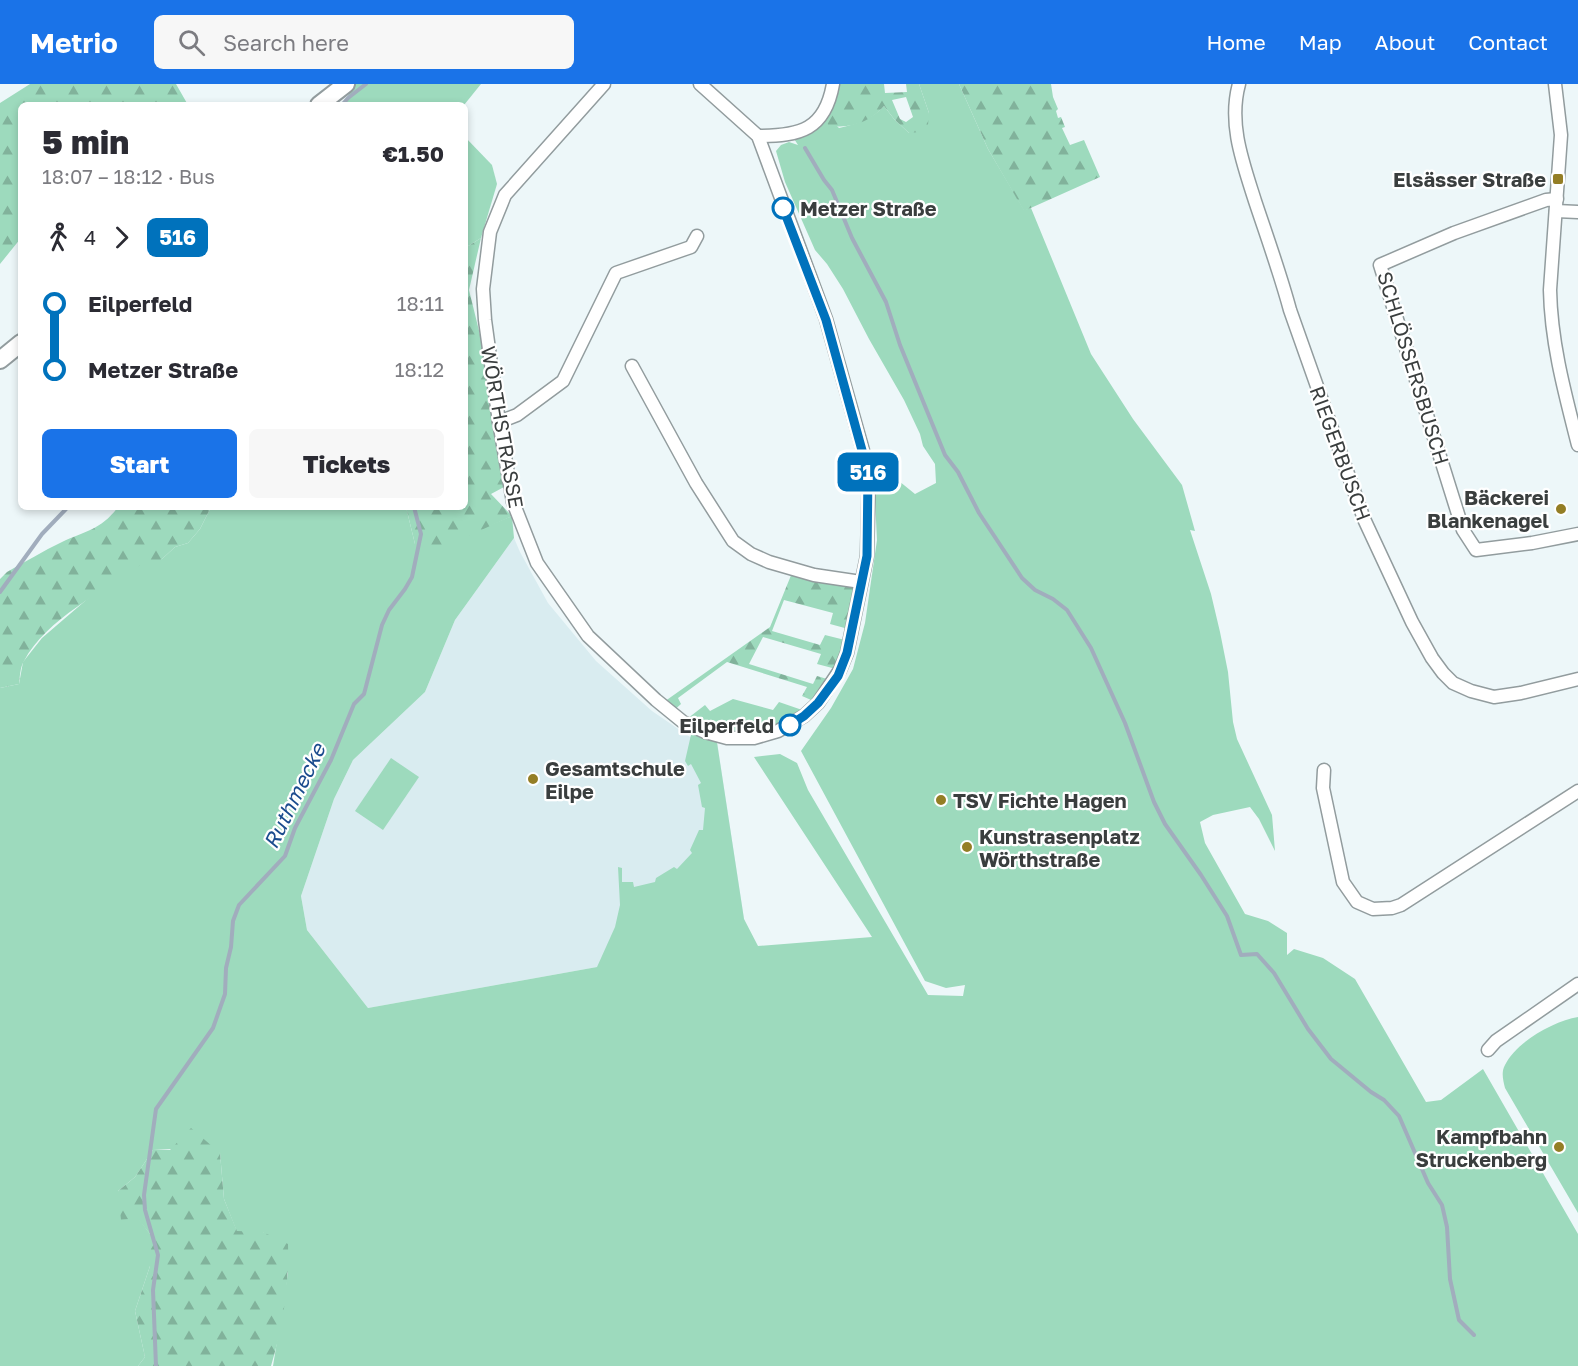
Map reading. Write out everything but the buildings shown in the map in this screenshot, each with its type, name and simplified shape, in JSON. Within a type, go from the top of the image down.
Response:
[{"type":"main road","points":[[323,102],[346,84]]},
{"type":"main road","points":[[0,360],[18,345]]},
{"type":"street","points":[[585,84],[599,89]]},
{"type":"street","points":[[632,366],[696,483],[733,541],[751,554],[769,562],[814,575],[861,582],[867,556],[868,472],[826,320],[758,136],[700,84]]},
{"type":"street","points":[[758,136],[789,135],[808,129],[823,113],[833,84]]},
{"type":"street","name":"RIEGERBUSCH","points":[[1239,84],[1235,105],[1238,143],[1290,310],[1364,519],[1386,570],[1432,658],[1453,683],[1471,692],[1494,697],[1578,679]]},
{"type":"street","points":[[1555,84],[1561,135],[1550,312],[1561,376],[1578,445]]},
{"type":"street","name":"WÖRTHSTRASSE","points":[[599,89],[505,195],[490,232],[483,289],[499,422],[513,502],[537,563],[588,636],[671,713],[683,722],[705,732],[727,738],[754,738],[784,728],[813,707],[838,676],[844,661],[861,582]]},
{"type":"street","name":"SCHLÖSSERSBUSCH","points":[[1556,205],[1546,200],[1454,233],[1380,265],[1463,530],[1476,550],[1578,534]]},
{"type":"street","points":[[1556,205],[1578,212]]},
{"type":"street","points":[[499,422],[517,415],[563,381],[616,273],[691,248],[697,236]]},
{"type":"street","points":[[1324,771],[1323,788],[1343,882],[1357,902],[1373,909],[1392,908],[1414,898],[1578,791]]},
{"type":"street","points":[[1488,1050],[1496,1041],[1578,984]]},
{"type":"shaded area","name":"Gesamtschule Eilpe","points":[[514,538],[548,603],[596,661],[652,711],[690,737],[716,735],[745,925],[597,967],[368,1008],[307,930],[301,896],[334,799],[353,760],[425,692],[455,620]]},
{"type":"green space","points":[[30,84],[176,84],[186,102],[18,102],[18,242],[0,264],[0,103]]},
{"type":"green space","points":[[355,84],[481,84],[466,102],[345,102]]},
{"type":"green space","points":[[833,84],[884,84],[885,93],[907,92],[906,84],[919,84],[929,113],[928,125],[919,132],[909,133],[884,106],[866,120],[843,126],[828,125],[823,113]],"holes":[[[906,97],[913,117],[906,122],[900,119],[892,100]]]},
{"type":"green space","points":[[919,84],[959,84],[988,149],[1024,210],[1031,208],[1091,354],[1133,419],[1182,485],[1195,531],[1190,530],[1211,594],[1220,632],[1237,739],[1272,815],[1275,851],[1259,819],[1250,807],[1213,815],[1200,822],[1205,843],[1245,914],[1268,921],[1287,933],[1287,955],[1294,949],[1323,958],[1355,979],[1426,1102],[1441,1100],[1483,1069],[1578,1234],[1578,1366],[273,1366],[288,1273],[263,1232],[237,1232],[224,1199],[220,1153],[172,1149],[153,1150],[135,1177],[118,1191],[150,1234],[150,1266],[135,1311],[145,1357],[138,1366],[0,1366],[0,688],[19,684],[23,662],[42,638],[92,595],[142,563],[162,559],[175,547],[188,543],[200,529],[210,510],[407,510],[415,544],[481,529],[512,516],[514,538],[455,620],[425,692],[353,760],[334,799],[301,896],[307,930],[368,1008],[597,967],[615,927],[620,905],[618,867],[622,868],[622,882],[633,882],[634,887],[655,882],[656,878],[674,867],[677,869],[692,853],[690,850],[699,830],[703,830],[705,808],[702,807],[698,785],[701,783],[691,764],[688,766],[685,761],[693,726],[683,722],[705,705],[710,711],[733,699],[773,710],[779,702],[808,712],[778,731],[716,736],[744,919],[758,946],[872,937],[754,757],[780,754],[797,763],[808,790],[928,995],[963,996],[965,985],[946,988],[925,981],[801,751],[831,708],[853,669],[865,623],[877,540],[873,460],[915,494],[936,483],[935,464],[923,446],[920,434],[904,400],[843,289],[815,250],[785,182],[776,151],[781,145],[789,142],[798,145],[791,134],[823,113],[839,128],[869,118],[884,106],[909,133],[929,113]]},
{"type":"green space","points":[[959,84],[1051,84],[1058,109],[1056,111],[1058,118],[1061,117],[1065,127],[1062,128],[1070,145],[1084,140],[1100,177],[1024,211],[988,149]]},
{"type":"green space","points":[[468,140],[492,165],[497,184],[481,238],[468,246]]},
{"type":"green space","points":[[481,238],[469,290],[483,347],[504,487],[491,494],[512,516],[428,554],[415,544],[407,510],[468,510],[468,246]]},
{"type":"green space","points":[[116,510],[210,510],[200,529],[188,543],[175,547],[149,567],[142,564],[61,619],[46,632],[24,661],[19,684],[0,688],[0,579],[7,572],[99,525]]},
{"type":"green space","points":[[794,568],[861,582],[852,630],[830,624],[833,613],[784,600],[772,631],[820,645],[825,635],[849,641],[840,670],[817,664],[821,654],[763,637],[749,664],[813,684],[817,676],[834,681],[818,703],[802,696],[807,687],[727,662],[678,698],[681,704],[671,713],[661,704],[770,627]]},
{"type":"green space","points":[[391,758],[419,777],[383,830],[355,811]]},
{"type":"green space","name":"Kampfbahn Struckenberg","points":[[1578,1017],[1578,1213],[1505,1088],[1503,1073],[1510,1056],[1527,1041],[1547,1028]]},
{"type":"green space","points":[[191,1128],[220,1153],[224,1199],[237,1231],[263,1232],[288,1244],[284,1306],[271,1366],[138,1366],[145,1357],[135,1311],[150,1266],[150,1234],[137,1218],[121,1220],[118,1191],[135,1177],[153,1150],[170,1150]]},
{"type":"waterway","points":[[345,102],[366,84]]},
{"type":"waterway","points":[[805,148],[832,190],[852,238],[886,302],[900,345],[945,455],[958,472],[979,513],[1022,578],[1035,590],[1053,599],[1067,610],[1091,648],[1125,723],[1154,802],[1165,824],[1227,916],[1241,955],[1257,954],[1274,973],[1308,1029],[1331,1059],[1384,1100],[1399,1116],[1428,1183],[1442,1205],[1447,1227],[1450,1279],[1459,1320],[1474,1335]]},
{"type":"waterway","points":[[0,592],[42,534],[65,510]]},
{"type":"waterway","name":"Ruthmecke","points":[[156,1366],[153,1290],[158,1255],[145,1210],[144,1195],[156,1109],[213,1028],[225,994],[226,968],[231,947],[233,921],[239,905],[285,856],[295,828],[331,760],[354,704],[364,694],[382,625],[389,610],[412,577],[421,534],[415,510]]},
{"type":"bus line","name":"516","points":[[783,208],[826,320],[868,472],[867,556],[847,653],[838,676],[818,703],[790,725]]},
{"type":"place","name":"Elsässer Straße","points":[[1558,179]]},
{"type":"place","name":"Metzer Straße","points":[[783,208]]},
{"type":"place","name":"Bäckerei Blankenagel","points":[[1561,509]]},
{"type":"place","name":"Eilperfeld","points":[[790,725]]},
{"type":"place","name":"Gesamtschule Eilpe","points":[[533,779]]},
{"type":"place","name":"TSV Fichte Hagen","points":[[941,800]]},
{"type":"place","name":"Kunstrasenplatz Wörthstraße","points":[[967,847]]},
{"type":"place","name":"Kampfbahn Struckenberg","points":[[1559,1147]]}]
